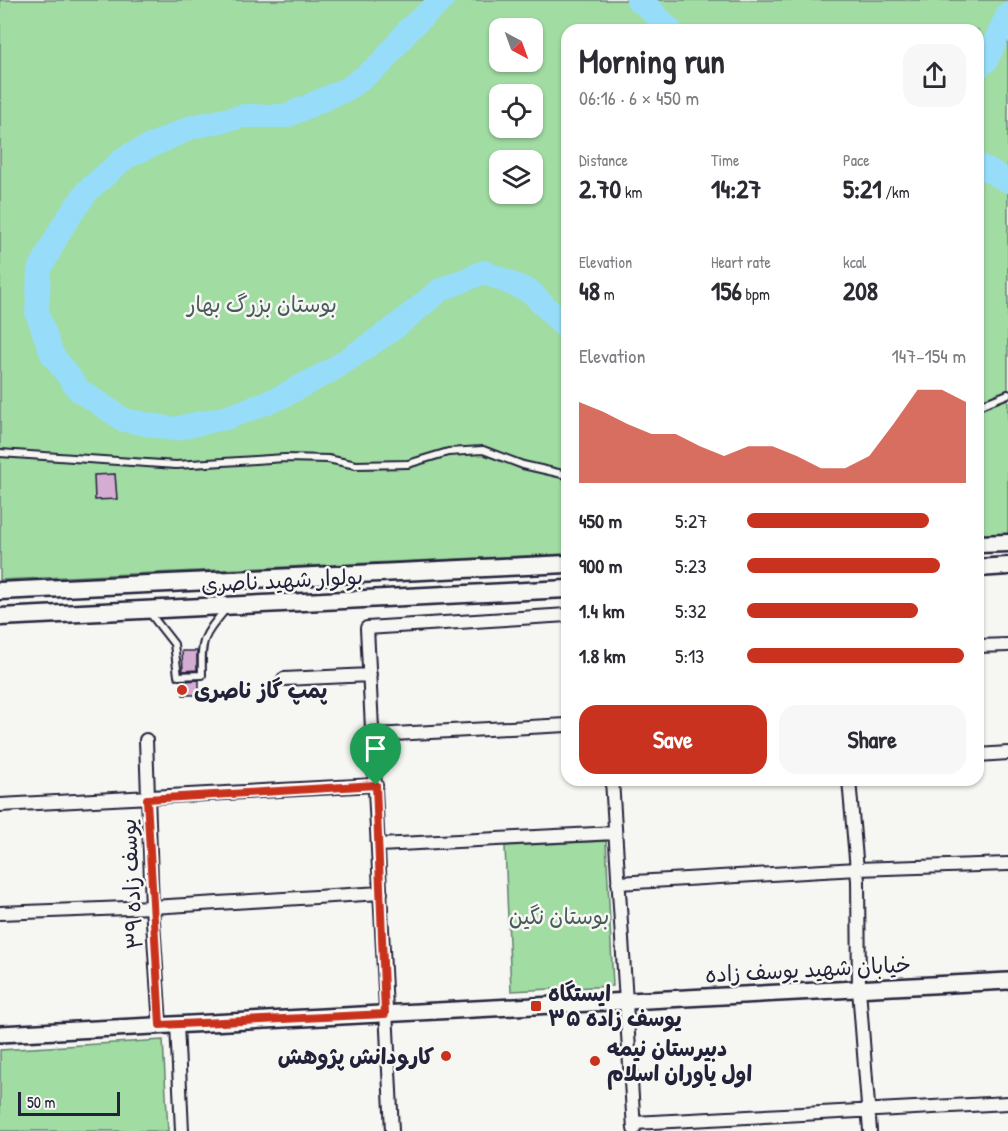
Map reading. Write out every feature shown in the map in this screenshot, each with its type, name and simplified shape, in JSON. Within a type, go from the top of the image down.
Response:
[{"type":"main road","points":[[984,544],[1008,543]]},
{"type":"main road","name":"بولوار شهید ناصری","points":[[0,591],[561,564]]},
{"type":"main road","points":[[984,568],[1008,566]]},
{"type":"main road","points":[[393,572],[395,598]]},
{"type":"main road","name":"بولوار شهید ناصری","points":[[0,616],[561,589]]},
{"type":"street","points":[[392,1131],[367,627],[561,615]]},
{"type":"street","points":[[984,646],[1008,645]]},
{"type":"street","points":[[284,678],[370,675]]},
{"type":"street","points":[[374,735],[561,725]]},
{"type":"street","name":"یوسف زاده ۳۹","points":[[146,740],[152,907],[160,1025]]},
{"type":"street","points":[[984,755],[1008,753]]},
{"type":"street","points":[[0,805],[147,799],[376,785]]},
{"type":"street","points":[[612,786],[628,1001],[634,1127],[869,1109],[1008,1103]]},
{"type":"street","points":[[850,786],[857,875],[859,989],[870,1131]]},
{"type":"street","points":[[379,845],[615,833]]},
{"type":"street","points":[[618,883],[857,875],[1008,864]]},
{"type":"street","points":[[0,913],[152,907],[381,893]]},
{"type":"street","name":"خیابان شهید یوسف زاده","points":[[0,1034],[1008,981]]},
{"type":"street","points":[[177,1024],[182,1131]]},
{"type":"lane","points":[[984,404],[1008,394]]},
{"type":"lane","points":[[0,453],[176,465],[285,458],[328,459],[356,465],[408,464],[448,452],[483,450],[523,465],[561,474]]},
{"type":"lane","points":[[146,609],[163,627],[174,644],[178,676],[202,675],[201,645],[208,629],[228,606]]},
{"type":"green space","name":"بوستان بزرگ بهار","points":[[0,0],[1008,0],[1008,534],[984,536],[984,24],[561,24],[561,554],[0,580]]},
{"type":"green space","name":"بوستان نگین","points":[[606,841],[613,986],[511,991],[505,846]]},
{"type":"green space","points":[[163,1040],[168,1131],[0,1131],[0,1050]]},
{"type":"building","points":[[115,474],[117,499],[95,500],[94,475]]},
{"type":"building","points":[[182,651],[197,651],[197,670],[183,671]]},
{"type":"building","points":[[199,680],[199,695],[183,695],[183,681]]},
{"type":"waterway","points":[[442,0],[409,29],[381,64],[349,88],[286,116],[244,116],[192,127],[126,157],[88,190],[62,227],[39,271],[37,313],[52,354],[79,390],[124,420],[173,429],[229,417],[279,398],[332,370],[393,329],[440,290],[484,272],[531,292],[561,323]]},
{"type":"waterway","points":[[638,0],[664,24]]},
{"type":"waterway","points":[[984,62],[1008,14]]},
{"type":"waterway","points":[[984,168],[1008,181]]},
{"type":"place","name":"پمپ گاز ناصری","points":[[182,690]]},
{"type":"place","name":"ایستگاه یوسف زاده ۳۵","points":[[536,1006]]},
{"type":"place","name":"کارودانش پژوهش","points":[[446,1056]]},
{"type":"place","name":"دبیرستان نیمه اول یاوران اسلام","points":[[595,1061]]},
{"type":"route","points":[[376,785],[385,1014],[160,1025],[147,799],[376,785]]}]
